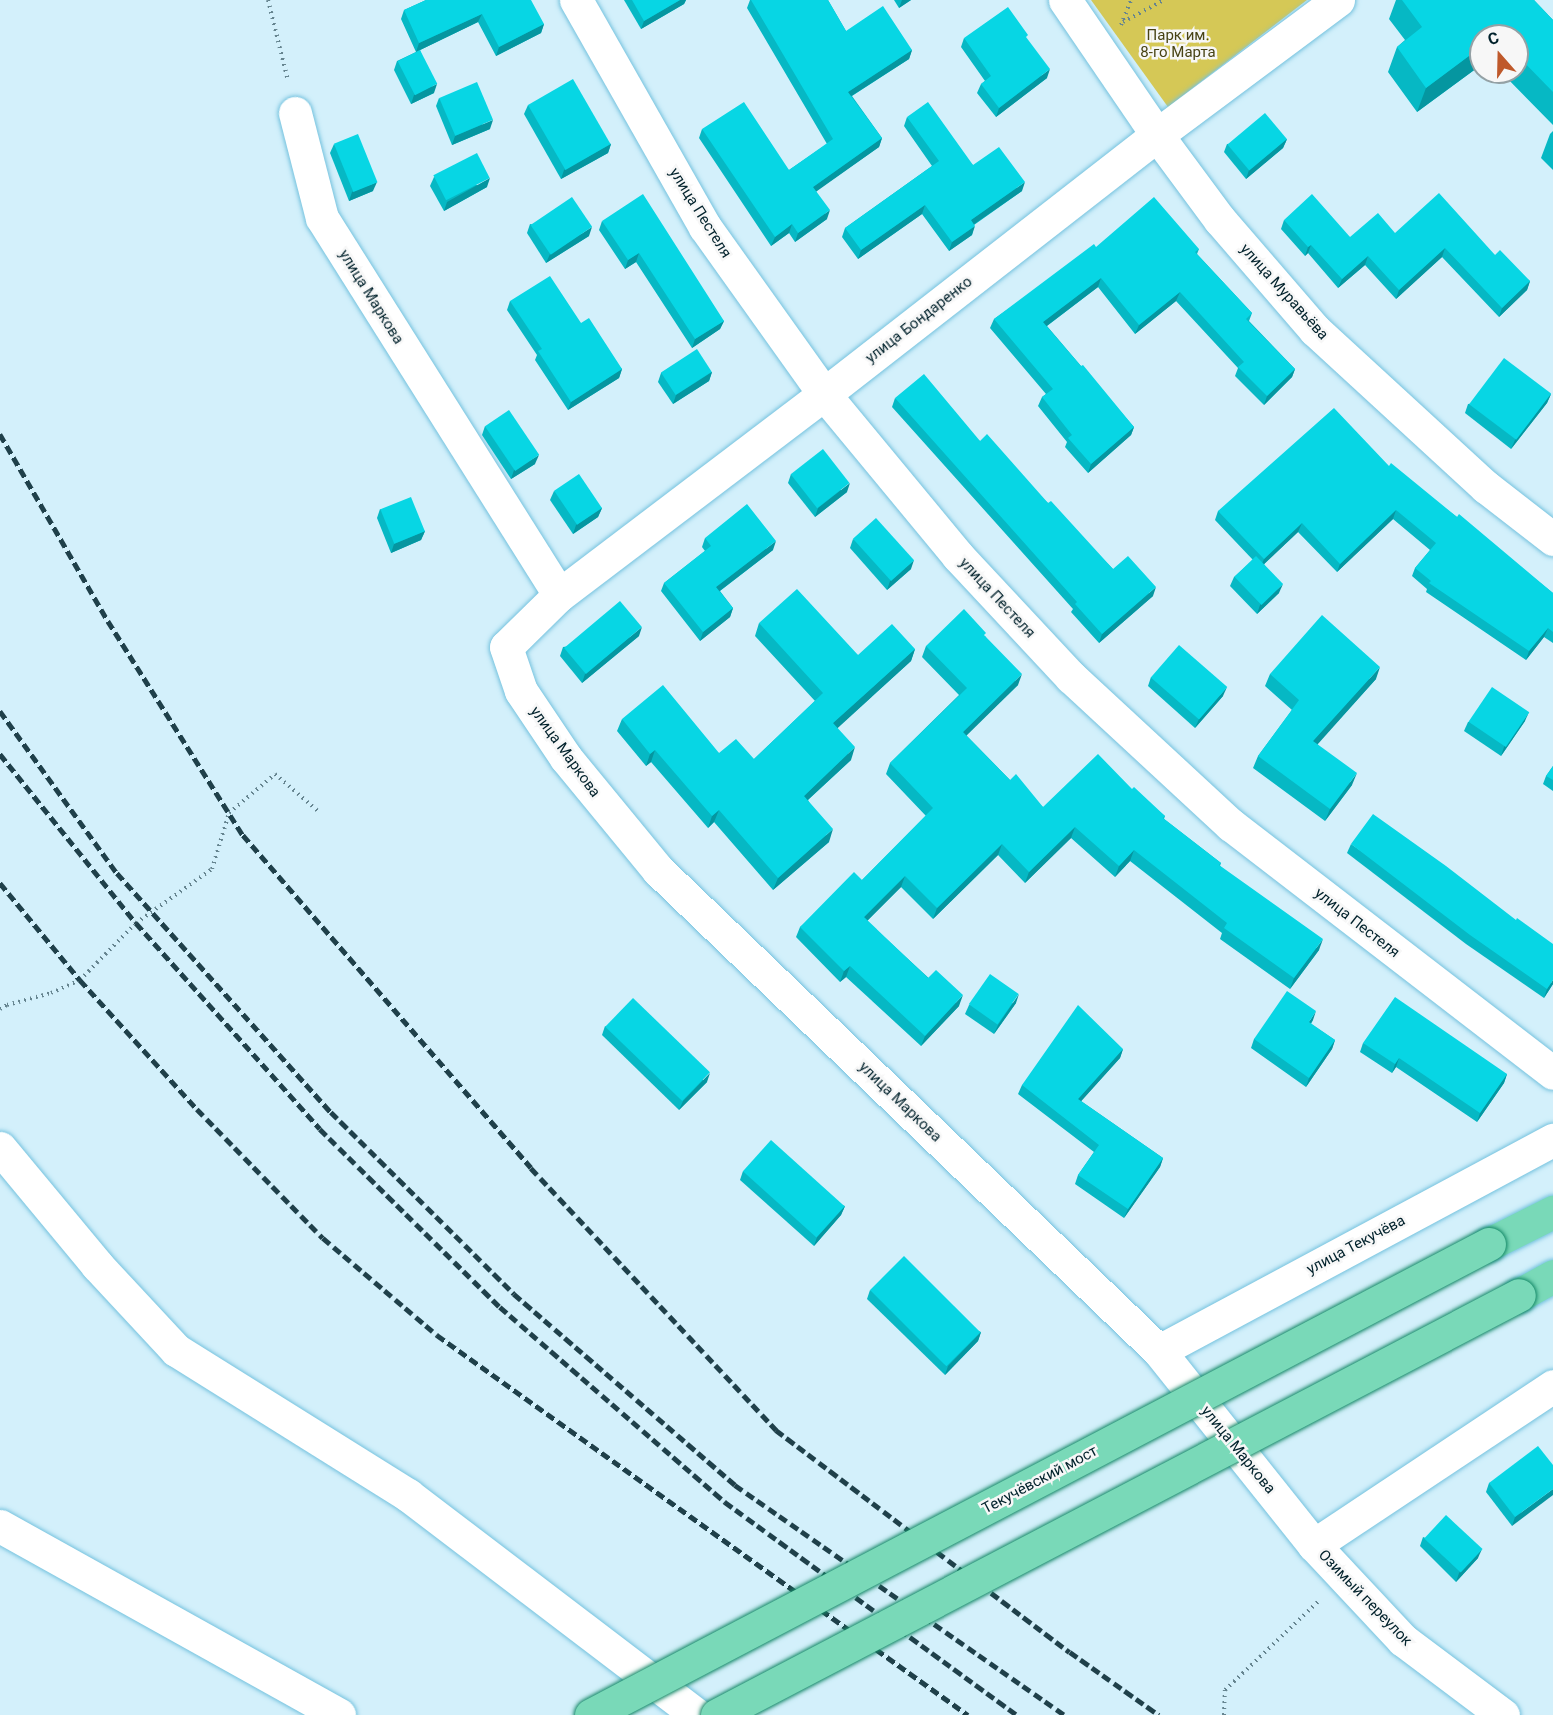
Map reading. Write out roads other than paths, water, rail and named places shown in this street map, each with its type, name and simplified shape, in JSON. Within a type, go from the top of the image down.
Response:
[{"type":"main road","name":"Текучёвский мост","points":[[591,1715],[1553,1212]]},
{"type":"main road","points":[[717,1715],[1553,1276]]},
{"type":"street","name":"улица Пестеля","points":[[576,0],[705,227],[824,394],[957,556],[1080,685],[1231,825],[1553,1073]]},
{"type":"street","name":"улица Муравьёва","points":[[1065,0],[1156,135],[1220,220],[1315,330],[1486,487],[1553,539]]},
{"type":"street","name":"улица Бондаренко","points":[[506,647],[559,596],[824,394],[1156,135],[1338,0]]},
{"type":"street","name":"улица Маркова","points":[[295,113],[322,218],[559,596]]},
{"type":"street","name":"улица Маркова","points":[[506,647],[521,691],[566,758],[658,870],[1159,1351],[1314,1545]]},
{"type":"street","name":"улица Текучёва","points":[[1159,1351],[1553,1140]]},
{"type":"street","points":[[0,1148],[97,1264],[177,1350],[408,1495],[697,1715]]},
{"type":"street","points":[[1314,1545],[1553,1386]]},
{"type":"street","points":[[0,1526],[339,1715]]},
{"type":"street","name":"Озимый переулок","points":[[1314,1545],[1403,1640],[1503,1715]]},
{"type":"railway","points":[[0,434],[108,621],[243,835],[531,1168],[776,1430],[1070,1652],[1159,1715]]},
{"type":"railway","points":[[0,711],[117,873],[331,1112],[514,1294],[735,1485],[1065,1715]]},
{"type":"railway","points":[[0,754],[136,923],[320,1129],[500,1307],[725,1502],[1017,1715]]},
{"type":"railway","points":[[0,883],[80,980],[197,1109],[323,1238],[437,1335],[968,1715]]},
{"type":"park label","name":"Парк им. 8-го Марта","points":[[1178,44]]}]
